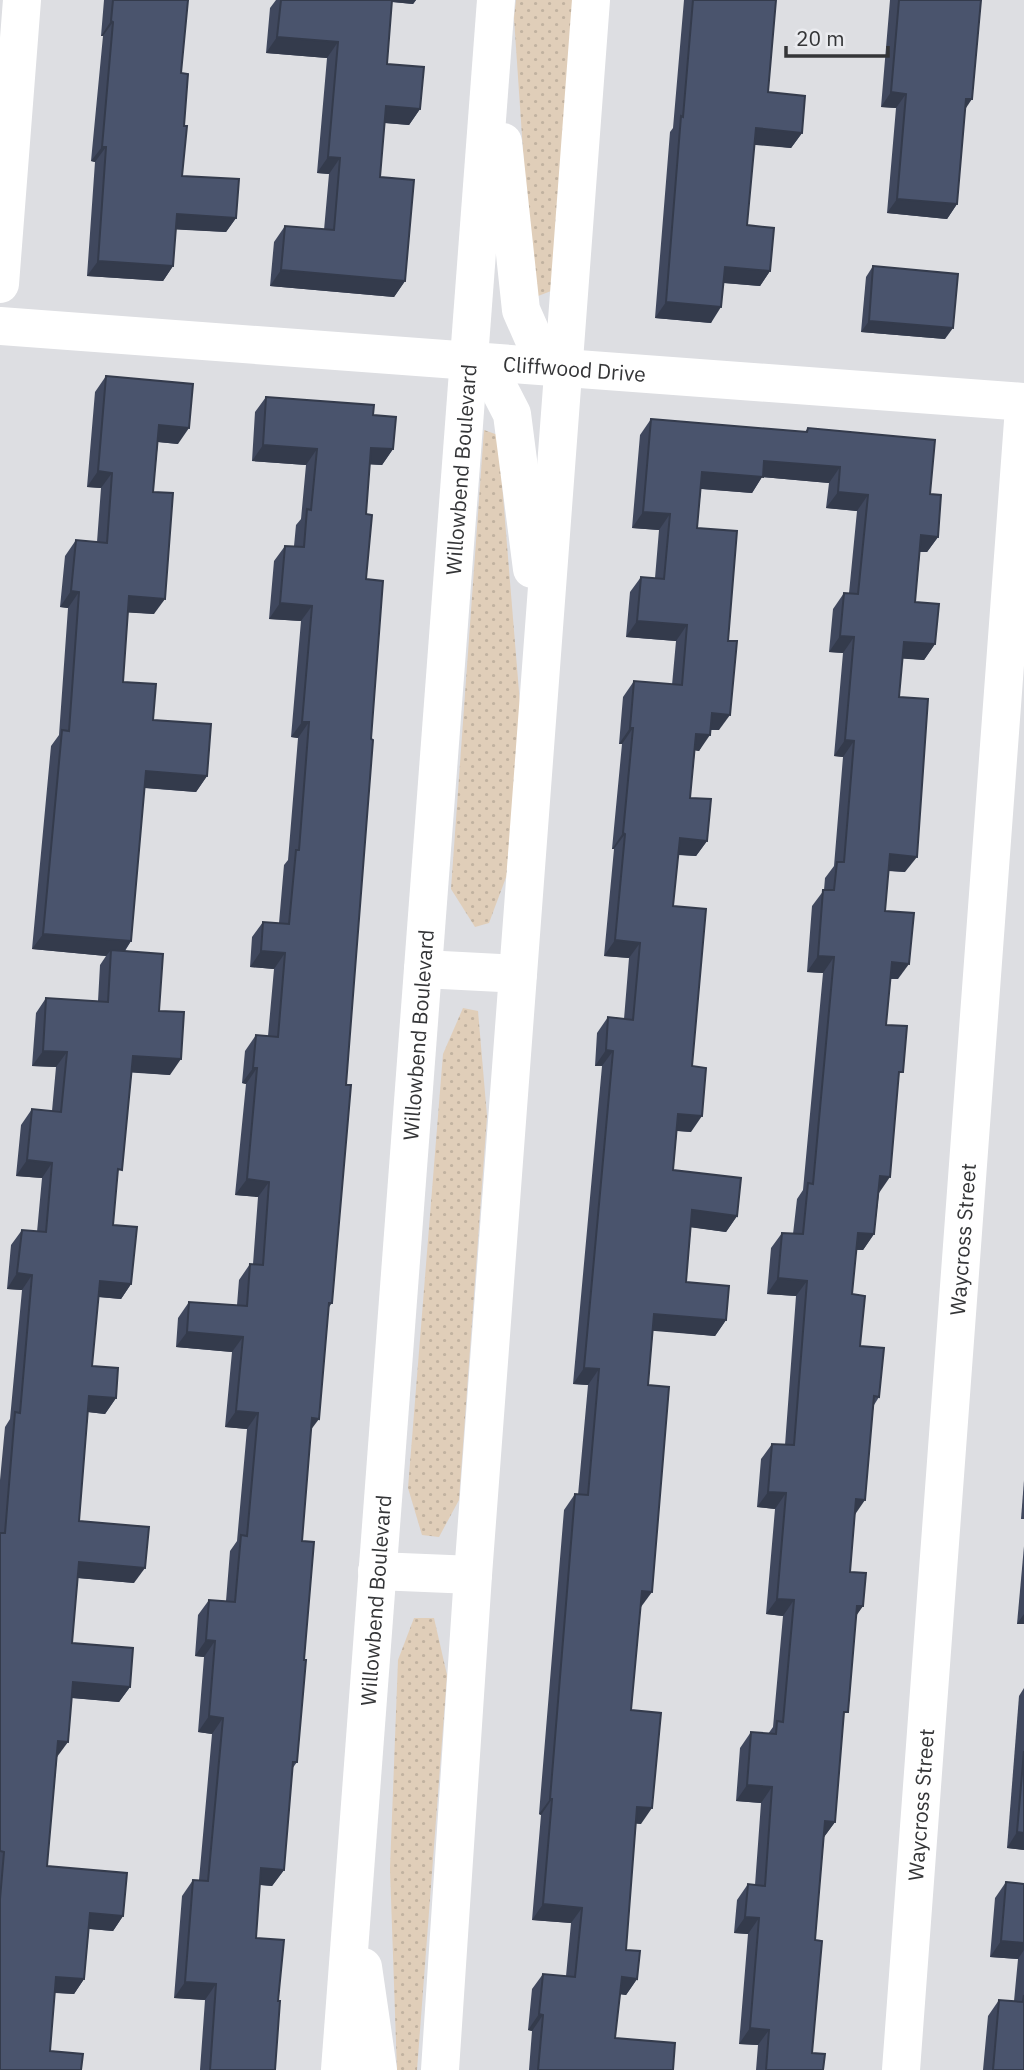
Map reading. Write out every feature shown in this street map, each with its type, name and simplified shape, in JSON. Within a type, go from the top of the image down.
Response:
[{"type":"main road","points":[[0,284],[22,0]]},
{"type":"main road","name":"Willowbend Boulevard","points":[[340,2070],[496,0]]},
{"type":"main road","points":[[440,2070],[473,1575],[592,0]]},
{"type":"main road","points":[[492,43],[521,310],[536,344],[563,368]]},
{"type":"main road","name":"Cliffwood Drive","points":[[0,326],[1024,402]]},
{"type":"main road","points":[[469,361],[494,379],[512,414],[543,648]]},
{"type":"main road","name":"Waycross Street","points":[[901,2070],[1024,408]]},
{"type":"main road","points":[[423,968],[518,974]]},
{"type":"main road","points":[[377,1571],[473,1575]]},
{"type":"main road","points":[[353,1892],[378,2070]]},
{"type":"shaded area","points":[[516,0],[574,0],[551,291],[533,298],[514,18]]},
{"type":"shaded area","points":[[484,430],[498,435],[520,704],[508,872],[489,923],[475,927],[451,889]]},
{"type":"shaded area","points":[[463,1008],[478,1011],[487,1116],[459,1500],[439,1537],[422,1535],[408,1488],[443,1054]]},
{"type":"shaded area","points":[[414,1618],[434,1618],[447,1675],[417,2070],[397,2070],[390,1869],[398,1660]]},
{"type":"building","points":[[113,0],[188,0],[181,73],[188,74],[182,176],[239,179],[236,218],[177,214],[173,266],[98,261],[106,147],[102,147]]},
{"type":"building","points":[[281,0],[392,0],[387,64],[424,67],[420,109],[386,106],[380,177],[414,180],[405,281],[281,270],[285,226],[334,230],[340,158],[328,157],[338,42],[277,37]]},
{"type":"building","points":[[693,0],[776,0],[768,92],[805,96],[802,133],[756,128],[747,225],[774,228],[770,271],[725,267],[721,307],[666,302]]},
{"type":"building","points":[[899,0],[981,0],[972,99],[966,99],[957,204],[897,199],[906,94],[891,92]]},
{"type":"building","points":[[873,266],[958,274],[953,328],[869,321]]},
{"type":"building","points":[[106,376],[193,384],[189,428],[159,425],[153,492],[173,493],[165,599],[129,596],[123,682],[156,684],[153,720],[211,724],[207,776],[146,771],[131,941],[43,934],[62,730],[69,731],[79,592],[71,591],[76,540],[107,543],[112,473],[98,471]]},
{"type":"building","points":[[266,397],[374,405],[373,415],[396,417],[393,449],[371,448],[366,514],[372,515],[366,579],[383,581],[346,1085],[351,1085],[332,1303],[329,1303],[319,1419],[312,1418],[302,1541],[314,1542],[297,1762],[293,1762],[284,1870],[261,1868],[256,1938],[284,1940],[275,2070],[210,2070],[216,1984],[185,1982],[193,1880],[208,1881],[223,1718],[209,1716],[215,1641],[206,1640],[209,1600],[235,1602],[241,1535],[247,1536],[258,1413],[236,1411],[243,1337],[187,1332],[189,1302],[247,1306],[250,1264],[263,1265],[269,1182],[247,1179],[257,1068],[253,1068],[256,1035],[278,1037],[285,953],[261,951],[263,922],[289,924],[296,850],[299,850],[309,722],[302,722],[312,606],[280,603],[285,546],[304,547],[317,449],[263,445]]},
{"type":"building","points":[[651,419],[807,432],[808,428],[935,440],[930,494],[941,495],[938,537],[921,535],[915,602],[939,604],[935,644],[904,642],[899,697],[928,699],[917,857],[890,854],[885,911],[914,913],[909,964],[892,962],[886,1025],[907,1026],[903,1072],[899,1072],[890,1177],[880,1176],[874,1234],[858,1233],[852,1294],[865,1296],[860,1346],[884,1348],[879,1397],[874,1396],[865,1500],[856,1499],[850,1572],[866,1573],[863,1606],[857,1606],[848,1712],[844,1712],[835,1822],[825,1821],[815,1940],[822,1941],[812,2053],[825,2054],[823,2070],[766,2070],[769,2030],[750,2028],[759,1918],[745,1917],[748,1884],[765,1886],[772,1787],[747,1785],[751,1732],[776,1734],[777,1721],[783,1722],[794,1600],[777,1599],[786,1493],[768,1492],[772,1444],[794,1445],[807,1281],[778,1278],[782,1233],[803,1234],[808,1183],[813,1184],[834,957],[818,956],[823,890],[834,890],[837,862],[844,862],[854,741],[845,740],[854,637],[840,636],[844,593],[858,594],[868,495],[838,492],[840,467],[764,461],[763,477],[702,472],[697,528],[737,531],[728,641],[737,641],[730,715],[712,713],[710,735],[696,734],[690,798],[711,799],[707,841],[680,838],[673,906],[706,909],[692,1066],[706,1068],[702,1116],[678,1114],[673,1170],[741,1178],[737,1216],[692,1210],[686,1282],[729,1286],[726,1320],[654,1314],[648,1385],[669,1387],[652,1592],[642,1591],[631,1710],[661,1713],[652,1808],[637,1807],[626,1950],[640,1951],[637,1979],[622,1977],[615,2038],[675,2043],[673,2070],[538,2070],[543,2015],[539,2014],[543,1974],[575,1977],[582,1908],[543,1904],[575,1494],[588,1495],[599,1369],[584,1368],[613,1051],[606,1050],[608,1017],[633,1020],[640,943],[615,940],[633,728],[630,728],[634,681],[682,685],[687,625],[637,621],[641,577],[664,579],[670,514],[643,512]]},
{"type":"building","points":[[111,950],[163,954],[159,1011],[184,1012],[181,1059],[133,1056],[122,1170],[118,1169],[113,1225],[137,1227],[131,1284],[100,1281],[92,1366],[118,1368],[116,1398],[89,1396],[79,1521],[149,1527],[145,1568],[79,1562],[72,1643],[133,1648],[130,1687],[73,1682],[68,1742],[58,1741],[47,1866],[127,1873],[123,1916],[90,1913],[84,1979],[56,1977],[50,2051],[83,2054],[81,2070],[0,2070],[0,1899],[4,1852],[0,1851],[0,1533],[5,1533],[15,1412],[20,1413],[32,1275],[17,1273],[22,1230],[46,1232],[52,1163],[27,1160],[32,1109],[61,1112],[67,1052],[43,1051],[46,998],[108,1002]]},
{"type":"building","points":[[1024,1751],[1024,1833],[1017,1832]]},
{"type":"building","points":[[1006,1882],[1024,1884],[1024,1943],[1001,1941]]},
{"type":"building","points":[[1024,1995],[1024,2070],[993,2070],[999,2000],[1023,2002]]}]
